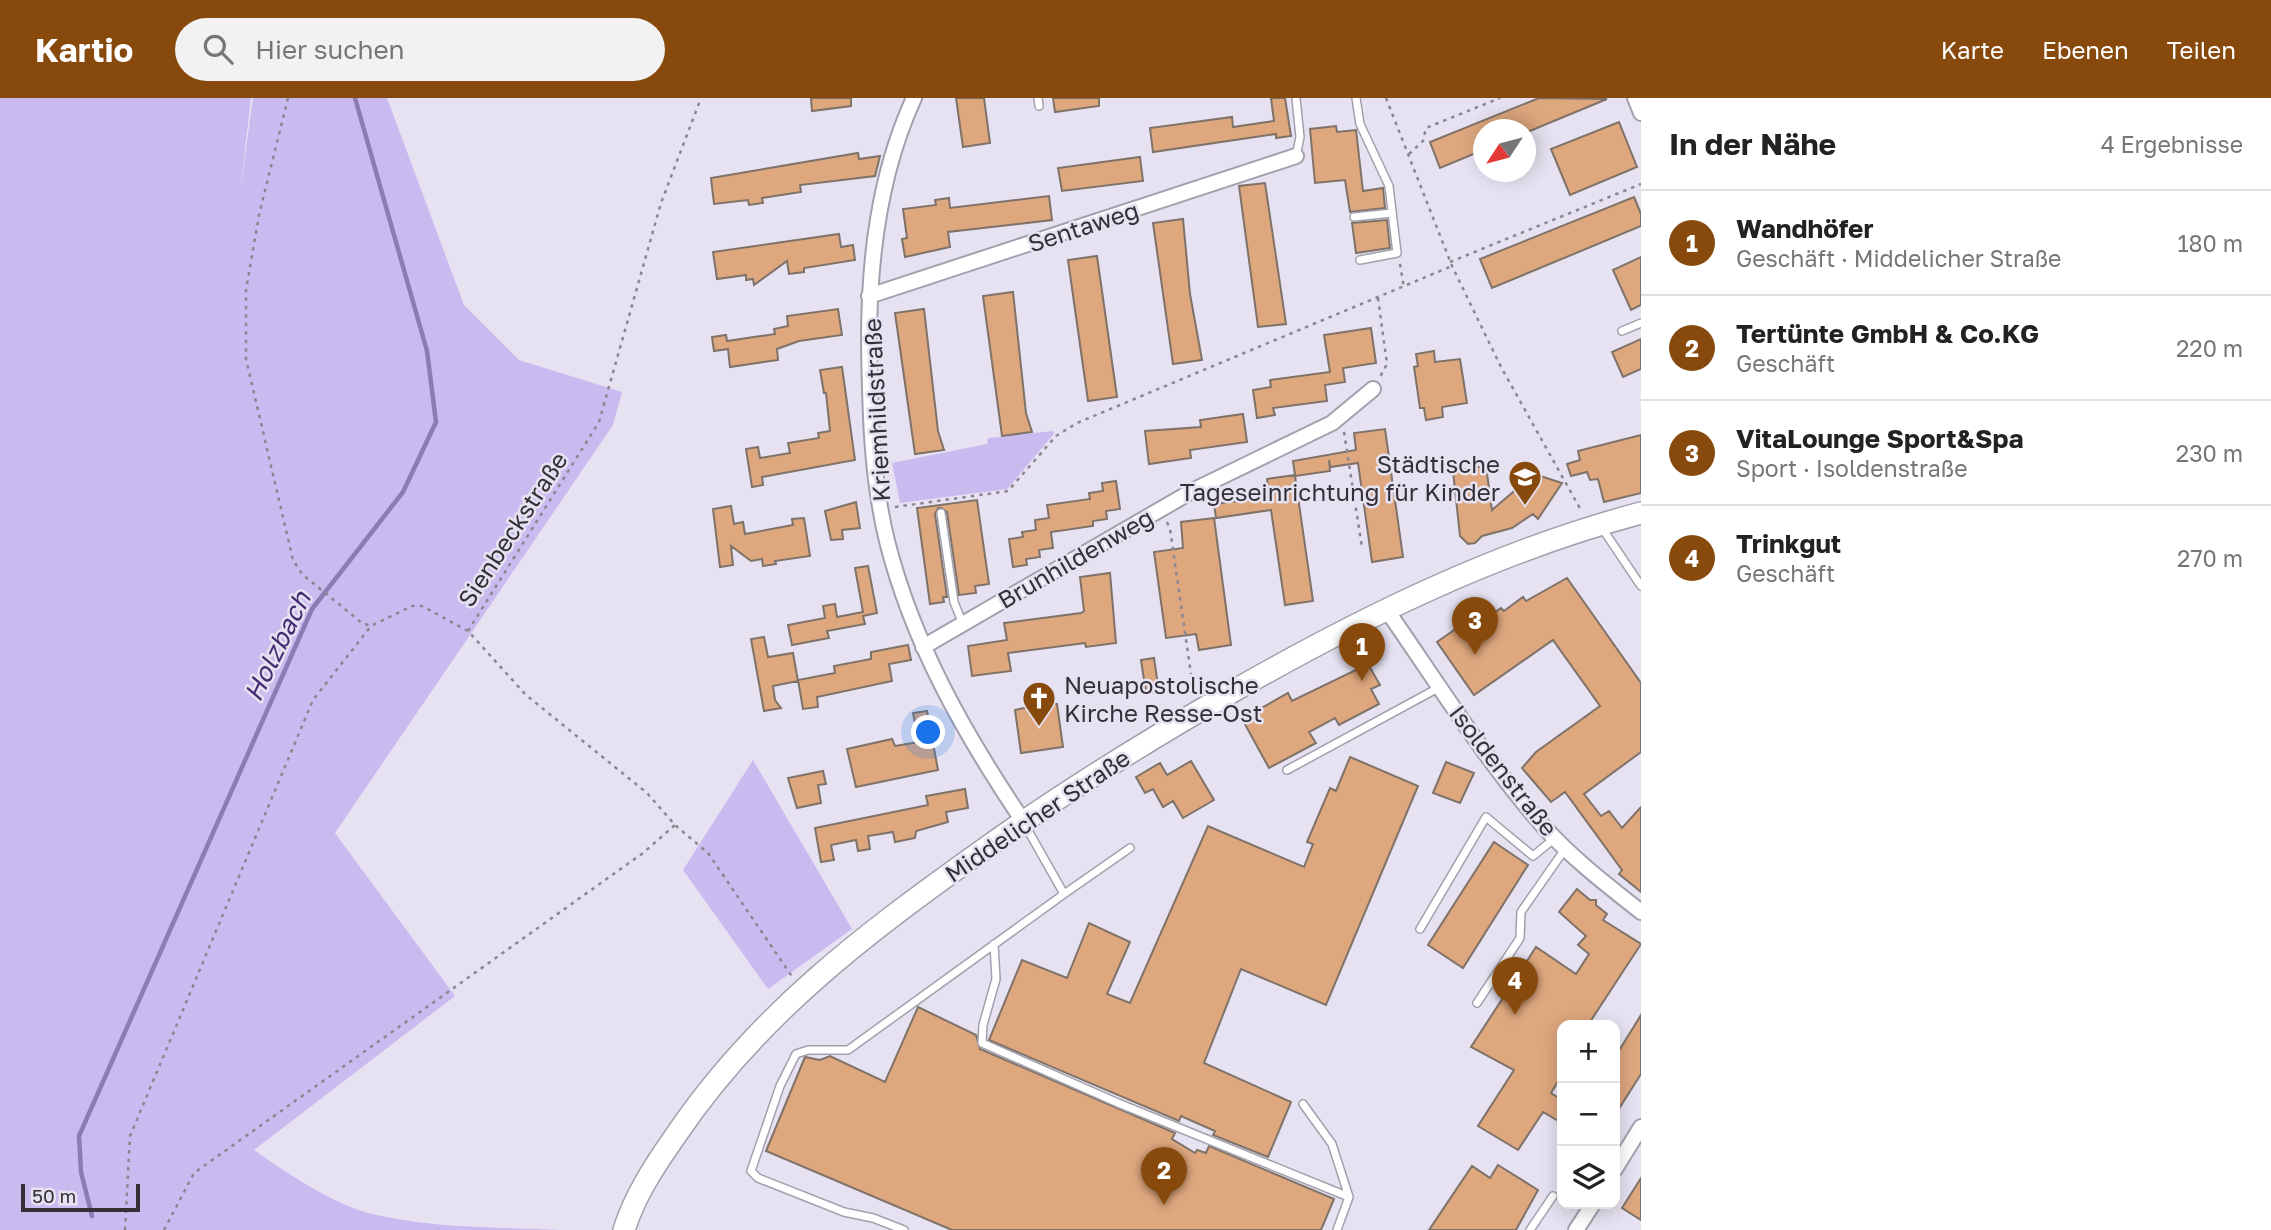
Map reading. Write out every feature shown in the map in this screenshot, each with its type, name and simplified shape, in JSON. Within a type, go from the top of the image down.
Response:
[{"type":"street","name":"Kriemhildstraße","points":[[914,98],[892,152],[878,218],[869,296],[870,390],[881,509],[900,583],[923,646],[963,728],[1023,821]]},
{"type":"street","points":[[1634,98],[1641,113]]},
{"type":"street","name":"Sentaweg","points":[[869,296],[1296,156]]},
{"type":"street","name":"Brunhildenweg","points":[[923,646],[1194,490],[1332,423],[1373,388]]},
{"type":"street","name":"Middelicher Straße","points":[[624,1230],[631,1208],[653,1169],[702,1096],[749,1041],[800,989],[914,899],[1023,821],[1132,749],[1307,649],[1386,609],[1481,566],[1599,524],[1641,513]]},
{"type":"street","name":"Isoldenstraße","points":[[1386,609],[1506,782],[1561,843],[1641,912]]},
{"type":"street","points":[[1620,1161],[1641,1127]]},
{"type":"street","points":[[1576,1230],[1590,1209]]},
{"type":"lane","points":[[1296,98],[1300,137],[1296,156]]},
{"type":"lane","points":[[1356,98],[1360,124],[1389,186],[1397,253],[1360,260]]},
{"type":"lane","points":[[1354,217],[1392,213]]},
{"type":"lane","points":[[1622,331],[1641,323]]},
{"type":"lane","points":[[941,513],[954,602],[962,622]]},
{"type":"lane","points":[[1599,524],[1641,586]]},
{"type":"lane","points":[[1287,769],[1440,687]]},
{"type":"lane","points":[[1420,929],[1486,817],[1533,856],[1561,843]]},
{"type":"lane","points":[[1023,821],[1064,894]]},
{"type":"lane","points":[[1477,1003],[1520,937],[1521,912],[1561,843]]},
{"type":"lane","points":[[904,1230],[873,1218],[844,1212],[758,1178],[751,1171],[780,1086],[796,1054],[808,1050],[848,1050],[1130,848]]},
{"type":"lane","points":[[994,944],[996,979],[983,1025],[982,1043],[1118,1103],[1349,1197]]},
{"type":"lane","points":[[1303,1104],[1332,1144],[1349,1197],[1337,1230]]},
{"type":"lane","points":[[1530,1230],[1553,1196]]},
{"type":"path","points":[[288,98],[259,215],[246,290],[246,359],[293,560],[302,574],[355,619],[371,626]]},
{"type":"path","name":"Sienbeckstraße","points":[[701,98],[662,203],[599,422],[468,631],[526,695],[647,793],[675,825],[708,853],[800,989]]},
{"type":"path","points":[[1386,98],[1451,264],[1578,509],[1599,524]]},
{"type":"path","points":[[1408,155],[1423,141],[1426,128],[1500,98]]},
{"type":"path","points":[[881,509],[1008,491],[1056,436],[1077,423],[1405,288],[1451,264],[1641,184]]},
{"type":"path","points":[[1397,253],[1405,288]]},
{"type":"path","points":[[1373,388],[1387,364],[1378,297]]},
{"type":"path","points":[[1342,415],[1362,547]]},
{"type":"path","points":[[1159,510],[1170,529],[1191,674]]},
{"type":"path","points":[[125,1230],[130,1136],[313,700],[371,626],[412,606],[422,606],[468,631]]},
{"type":"path","points":[[164,1230],[194,1173],[643,853],[675,825]]},
{"type":"shaded area","points":[[0,98],[251,98],[240,194],[253,98],[387,98],[464,305],[519,360],[622,392],[613,425],[335,833],[455,996],[254,1150],[322,1194],[365,1212],[413,1222],[562,1230],[0,1230]]},
{"type":"shaded area","points":[[1053,431],[1054,434],[1007,489],[900,503],[892,463],[987,444],[988,438]]},
{"type":"shaded area","points":[[753,760],[852,929],[768,989],[683,870]]},
{"type":"building","points":[[811,98],[851,98],[851,106],[812,111]]},
{"type":"building","points":[[956,98],[984,98],[990,143],[963,147]]},
{"type":"building","points":[[1053,98],[1099,98],[1099,106],[1055,112]]},
{"type":"building","points":[[1271,98],[1285,98],[1291,136],[1276,138],[1276,134],[1153,152],[1150,128],[1232,117],[1233,127],[1274,121]]},
{"type":"building","points":[[1539,98],[1607,99],[1536,128],[1536,119],[1487,119]]},
{"type":"building","points":[[1619,122],[1637,167],[1570,195],[1551,149]]},
{"type":"building","points":[[1473,125],[1473,154],[1440,168],[1430,142]]},
{"type":"building","points":[[1336,126],[1337,132],[1356,130],[1363,191],[1383,188],[1385,208],[1350,212],[1345,180],[1315,183],[1310,129]]},
{"type":"building","points":[[858,153],[859,159],[880,156],[875,176],[800,185],[801,192],[762,198],[763,203],[749,205],[748,200],[714,204],[711,178]]},
{"type":"building","points":[[1140,157],[1143,181],[1062,191],[1058,168]]},
{"type":"building","points":[[1265,183],[1286,324],[1258,327],[1239,186]]},
{"type":"building","points":[[1049,196],[1052,220],[948,232],[950,247],[905,257],[902,239],[907,238],[903,209],[936,205],[935,200],[949,198],[950,208]]},
{"type":"building","points":[[1634,197],[1641,214],[1641,226],[1492,288],[1480,259]]},
{"type":"building","points":[[1183,219],[1190,294],[1202,360],[1173,364],[1153,223]]},
{"type":"building","points":[[1387,220],[1390,248],[1356,253],[1352,223]]},
{"type":"building","points":[[839,234],[841,247],[853,245],[855,260],[804,268],[804,272],[789,274],[787,261],[754,285],[753,279],[746,280],[746,275],[717,279],[713,252]]},
{"type":"building","points":[[1097,256],[1117,397],[1088,401],[1068,260]]},
{"type":"building","points":[[1641,257],[1641,305],[1631,310],[1613,270]]},
{"type":"building","points":[[1013,292],[1026,413],[1032,432],[1002,436],[983,296]]},
{"type":"building","points":[[838,309],[842,335],[799,341],[777,349],[778,360],[730,367],[728,349],[714,351],[712,337],[726,335],[727,341],[775,334],[774,329],[788,326],[787,316]]},
{"type":"building","points":[[924,309],[938,431],[944,450],[915,454],[895,313]]},
{"type":"building","points":[[1371,328],[1376,363],[1343,368],[1345,382],[1325,385],[1327,401],[1273,408],[1275,415],[1257,418],[1253,390],[1271,387],[1270,380],[1330,372],[1324,335]]},
{"type":"building","points":[[1641,339],[1641,369],[1623,377],[1612,352]]},
{"type":"building","points":[[1434,351],[1435,362],[1460,359],[1467,403],[1442,407],[1443,417],[1426,420],[1424,408],[1420,408],[1414,367],[1418,366],[1416,354]]},
{"type":"building","points":[[842,367],[855,460],[762,477],[763,485],[752,487],[746,449],[758,447],[760,458],[790,453],[788,443],[819,438],[818,433],[830,431],[826,393],[820,370]]},
{"type":"building","points":[[1243,414],[1247,442],[1190,450],[1191,458],[1149,464],[1145,431],[1201,427],[1200,420]]},
{"type":"building","points":[[1385,429],[1403,557],[1372,562],[1358,463],[1330,467],[1329,460],[1330,471],[1295,476],[1313,601],[1285,605],[1271,510],[1216,518],[1214,504],[1269,497],[1267,479],[1295,475],[1293,461],[1356,450],[1354,433]]},
{"type":"building","points":[[1641,435],[1641,493],[1604,502],[1598,479],[1590,480],[1587,472],[1571,476],[1567,464],[1580,460],[1578,451]]},
{"type":"building","points":[[1486,466],[1492,510],[1513,492],[1525,471],[1562,483],[1538,519],[1533,514],[1512,528],[1482,536],[1475,543],[1468,544],[1460,536],[1453,471]]},
{"type":"building","points":[[1116,481],[1120,509],[1106,511],[1107,519],[1093,521],[1093,526],[1051,532],[1053,548],[1039,550],[1040,557],[1026,559],[1027,565],[1013,567],[1009,539],[1023,537],[1022,532],[1036,530],[1035,520],[1049,518],[1047,505],[1090,499],[1089,493],[1103,491],[1102,483]]},
{"type":"building","points":[[977,500],[989,584],[975,586],[976,593],[959,595],[947,512],[939,507],[935,514],[947,597],[943,597],[944,602],[930,604],[917,508]]},
{"type":"building","points":[[856,502],[860,528],[842,530],[843,539],[831,540],[825,511]]},
{"type":"building","points":[[731,506],[734,524],[743,522],[745,534],[793,525],[792,519],[804,518],[810,556],[775,561],[776,564],[763,566],[762,559],[751,561],[731,546],[733,565],[720,567],[713,509]]},
{"type":"building","points":[[1214,518],[1231,645],[1199,650],[1196,634],[1166,638],[1154,552],[1183,548],[1181,522]]},
{"type":"building","points":[[868,566],[877,613],[863,616],[865,624],[827,631],[829,638],[792,645],[788,625],[825,618],[823,606],[835,604],[837,617],[863,612],[855,568]]},
{"type":"building","points":[[1110,573],[1116,643],[1086,647],[1085,643],[1008,653],[1011,671],[972,676],[968,646],[1007,640],[1004,623],[1081,613],[1084,611],[1080,577]]},
{"type":"building","points":[[1567,578],[1641,683],[1641,752],[1584,794],[1601,816],[1609,811],[1622,828],[1641,807],[1641,892],[1619,874],[1622,870],[1565,792],[1551,802],[1522,768],[1536,752],[1600,706],[1553,640],[1474,695],[1437,642],[1457,628],[1460,631],[1479,618],[1481,622],[1501,608],[1504,611],[1523,597],[1526,601]]},
{"type":"building","points":[[764,637],[768,657],[793,653],[798,681],[773,686],[775,700],[781,708],[764,711],[751,639]]},
{"type":"building","points":[[908,645],[911,660],[889,664],[892,681],[817,697],[818,707],[803,709],[798,680],[835,673],[834,666],[871,659],[871,652]]},
{"type":"building","points":[[1154,658],[1159,692],[1146,693],[1141,660]]},
{"type":"building","points":[[1368,664],[1380,685],[1371,689],[1379,704],[1339,725],[1335,718],[1309,732],[1316,743],[1269,768],[1242,719],[1288,693],[1292,701]]},
{"type":"building","name":"Neuapostolische Kirche Resse-Ost","points":[[1048,703],[1057,704],[1063,747],[1021,753],[1015,710]]},
{"type":"building","points":[[927,711],[938,770],[856,787],[847,749],[892,739],[895,746],[919,742],[913,713]]},
{"type":"building","points":[[1350,757],[1418,786],[1326,1005],[1241,969],[1204,1063],[1291,1102],[1268,1157],[1213,1135],[1215,1131],[1181,1116],[1179,1121],[989,1040],[1022,960],[1067,978],[1089,923],[1130,942],[1107,994],[1130,1003],[1208,826],[1304,867],[1313,844],[1307,842],[1330,788],[1336,791]]},
{"type":"building","points":[[1191,761],[1214,800],[1183,818],[1173,801],[1163,807],[1153,789],[1145,793],[1136,777],[1160,763],[1167,775]]},
{"type":"building","points":[[1446,762],[1474,773],[1460,803],[1433,793]]},
{"type":"building","points":[[823,771],[826,784],[818,785],[821,803],[797,808],[788,778]]},
{"type":"building","points":[[965,789],[968,808],[946,812],[948,822],[916,831],[915,838],[895,842],[893,832],[868,836],[870,849],[858,851],[856,840],[831,845],[834,860],[821,862],[815,828],[928,805],[926,796]]},
{"type":"building","points":[[1494,842],[1528,865],[1463,968],[1428,945]]},
{"type":"building","points":[[1577,889],[1590,900],[1596,900],[1596,905],[1607,914],[1603,920],[1641,944],[1591,1020],[1557,1020],[1557,1083],[1551,1093],[1557,1097],[1557,1120],[1543,1112],[1518,1150],[1478,1126],[1514,1070],[1471,1047],[1536,947],[1576,974],[1589,954],[1578,945],[1586,936],[1559,912]]},
{"type":"building","points":[[918,1007],[976,1035],[980,1049],[1175,1133],[1172,1139],[1195,1153],[1197,1150],[1206,1153],[1209,1146],[1334,1199],[1321,1230],[952,1230],[766,1151],[805,1057],[820,1060],[830,1056],[885,1082]]},
{"type":"building","points":[[1641,1015],[1641,1074],[1620,1107],[1620,1083],[1620,1049]]},
{"type":"building","points":[[1498,1165],[1538,1190],[1516,1230],[1429,1230],[1472,1166],[1490,1178]]},
{"type":"building","points":[[1641,1178],[1641,1220],[1622,1208]]},
{"type":"waterway","name":"Holzbach","points":[[92,1216],[81,1172],[79,1136],[312,609],[403,492],[436,422],[427,351],[355,98]]},
{"type":"place","name":"Städtische Tageseinrichtung für Kinder","points":[[1525,507]]},
{"type":"place","name":"VitaLounge Sport&Spa","points":[[1475,655]]},
{"type":"place","name":"Wandhöfer","points":[[1362,681]]},
{"type":"place","name":"Neuapostolische Kirche Resse-Ost","points":[[1039,728]]},
{"type":"place","name":"Trinkgut","points":[[1515,1015]]},
{"type":"place","name":"Tertünte GmbH & Co.KG","points":[[1164,1205]]}]
